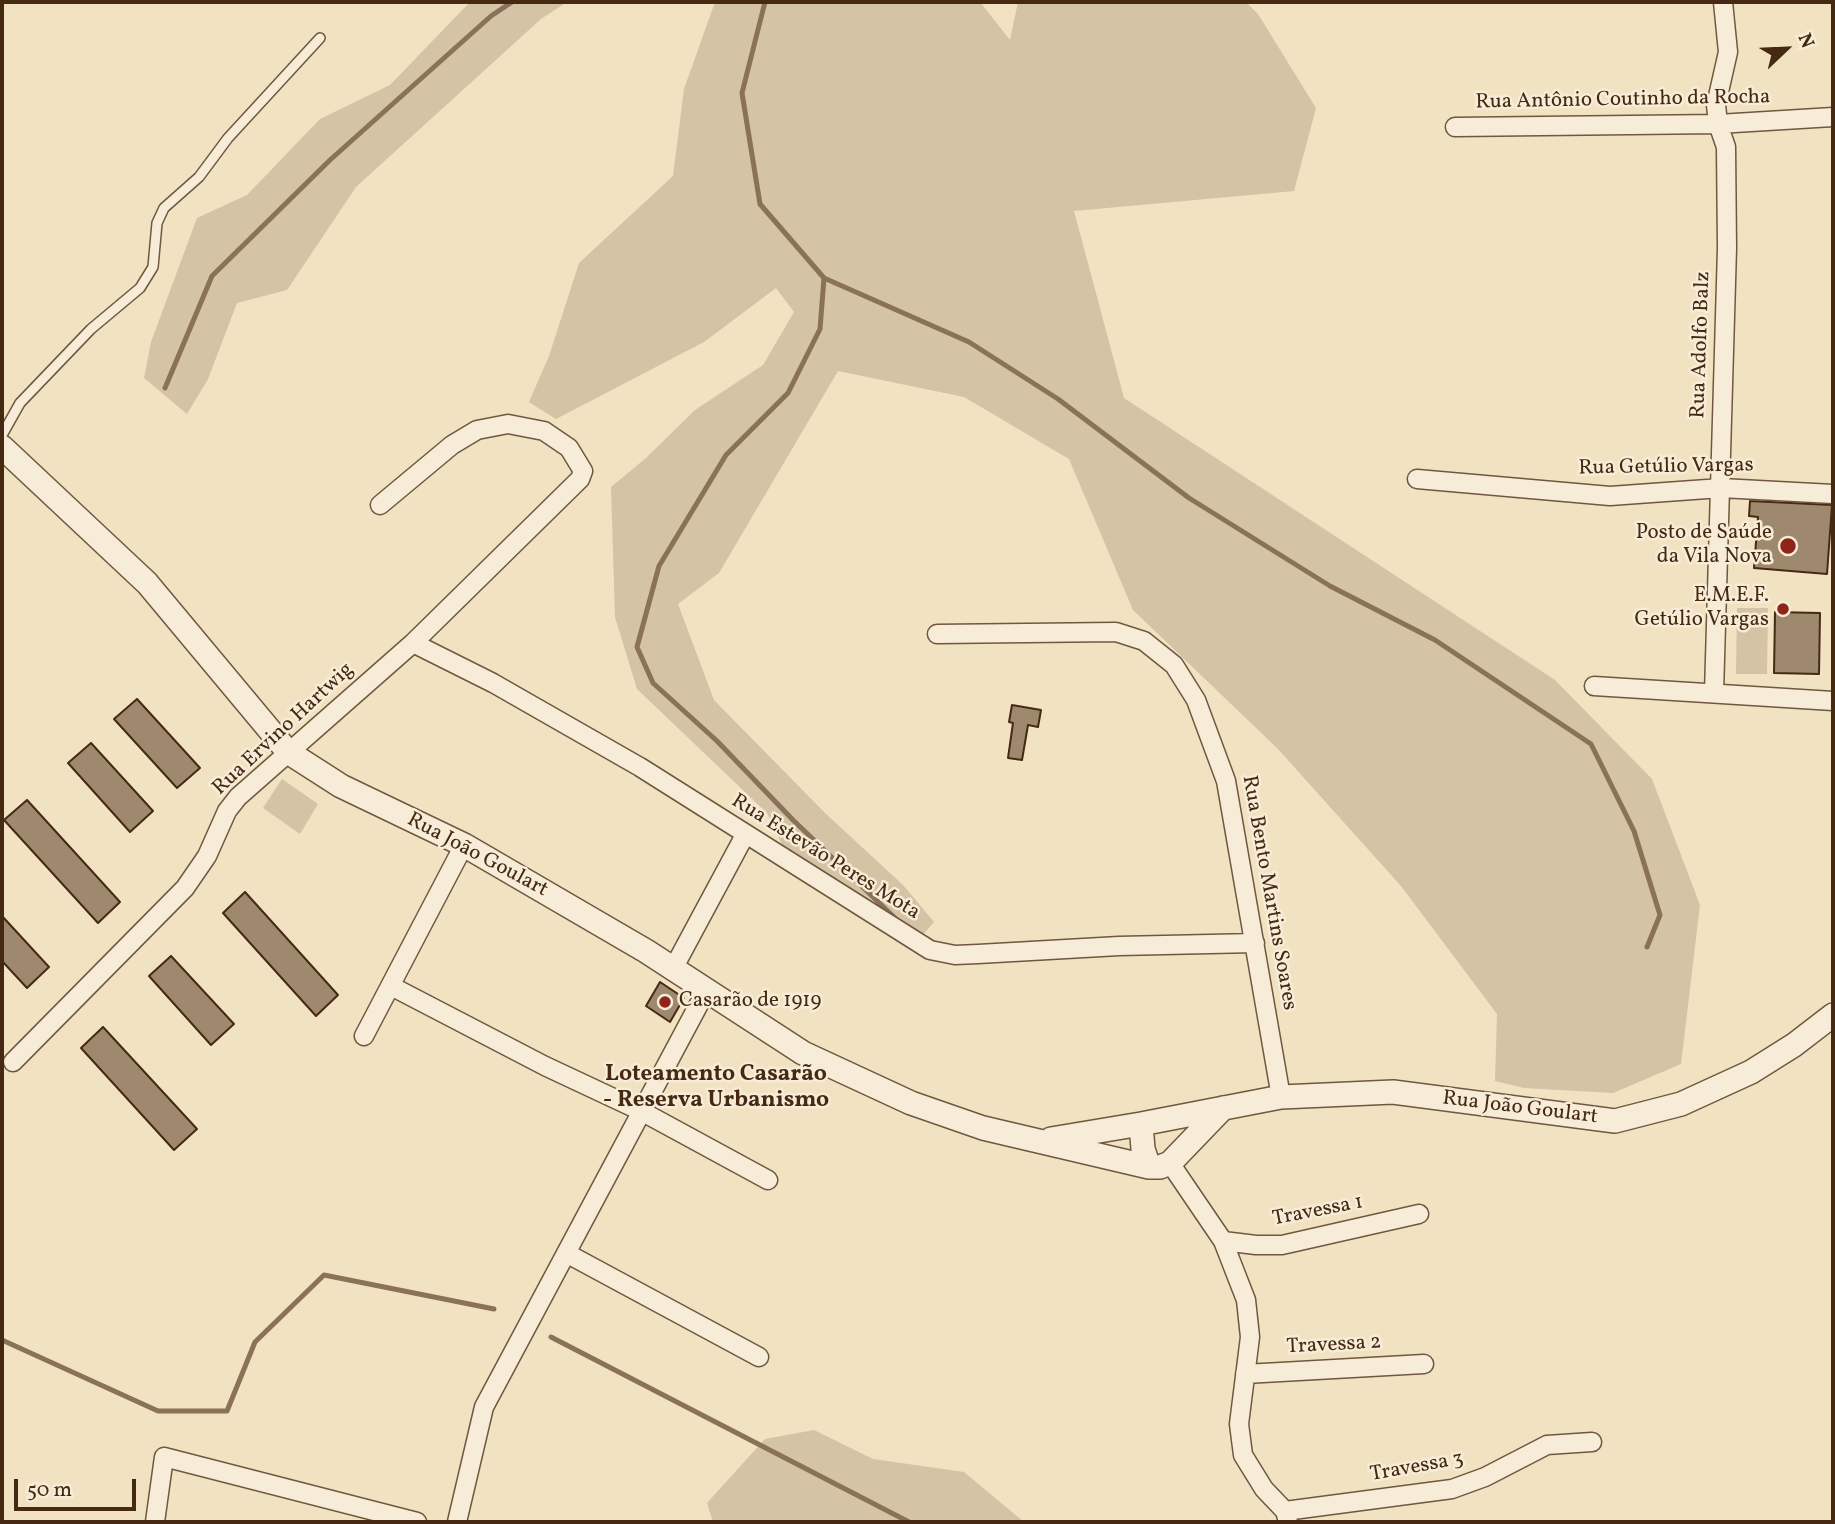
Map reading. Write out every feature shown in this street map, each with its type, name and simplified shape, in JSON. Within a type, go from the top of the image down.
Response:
[{"type":"street","name":"Rua Adolfo Balz","points":[[1714,693],[1727,248],[1726,147],[1718,124],[1716,105],[1728,51],[1723,2]]},
{"type":"street","name":"Rua Antônio Coutinho da Rocha","points":[[1455,127],[1718,124],[1833,117]]},
{"type":"street","name":"Rua Ervino Hartwig","points":[[13,1062],[185,888],[206,856],[227,811],[238,797],[413,643],[580,480],[583,471],[569,448],[544,431],[508,424],[477,430],[452,446],[380,505]]},
{"type":"street","name":"Rua João Goulart","points":[[2,447],[147,583],[288,752],[341,786],[464,845],[673,969],[803,1053],[911,1103],[983,1128],[1167,1161]]},
{"type":"street","name":"Rua Getúlio Vargas","points":[[1416,479],[1610,496],[1721,488],[1833,494]]},
{"type":"street","name":"Rua Bento Martins Soares","points":[[937,634],[1115,632],[1144,641],[1174,665],[1196,700],[1226,781],[1281,1097]]},
{"type":"street","name":"Rua Estevão Peres Mota","points":[[413,643],[493,683],[640,767],[930,950],[956,955],[1131,945],[1255,943]]},
{"type":"street","points":[[1594,686],[1833,701]]},
{"type":"street","points":[[673,969],[745,835]]},
{"type":"street","points":[[363,1036],[464,845]]},
{"type":"street","points":[[391,986],[545,1066],[641,1111],[768,1180]]},
{"type":"street","points":[[457,1522],[484,1406],[706,990]]},
{"type":"street","name":"Rua João Goulart","points":[[1041,1140],[1281,1097],[1393,1093],[1615,1121],[1681,1104],[1751,1072],[1794,1045],[1833,1014]]},
{"type":"street","points":[[1167,1161],[1223,1108]]},
{"type":"street","points":[[1152,1122],[1143,1149],[1167,1161]]},
{"type":"street","points":[[1152,1122],[1167,1161],[1223,1241],[1246,1300],[1250,1337],[1239,1424],[1244,1455],[1264,1489],[1286,1517]]},
{"type":"street","name":"Travessa 1","points":[[1223,1241],[1282,1245],[1419,1214]]},
{"type":"street","points":[[566,1253],[759,1357]]},
{"type":"street","name":"Travessa 2","points":[[1245,1374],[1424,1364]]},
{"type":"street","name":"Travessa 3","points":[[1286,1517],[1452,1489],[1485,1478],[1547,1445],[1592,1442]]},
{"type":"street","points":[[155,1522],[164,1458],[417,1522]]},
{"type":"lane","points":[[2,435],[19,403],[91,329],[140,288],[153,267],[157,223],[164,208],[199,177],[228,138],[320,38]]},
{"type":"shaded area","points":[[470,2],[567,2],[541,19],[356,187],[287,290],[237,303],[208,379],[187,414],[144,378],[151,342],[197,218],[247,195],[320,119],[390,85]]},
{"type":"shaded area","points":[[715,2],[980,2],[1010,40],[1018,2],[1246,2],[1258,14],[1316,108],[1294,191],[1074,211],[1124,398],[1555,680],[1652,779],[1700,905],[1681,1064],[1613,1093],[1524,1088],[1495,1081],[1497,1014],[1401,886],[1278,749],[1133,610],[1069,459],[964,397],[838,371],[719,573],[678,604],[714,700],[825,813],[903,885],[934,922],[921,937],[786,853],[767,813],[637,689],[615,617],[611,487],[646,458],[695,410],[763,365],[794,312],[776,288],[704,342],[556,419],[529,402],[549,356],[579,263],[673,176],[684,89]]},
{"type":"shaded area","points":[[1737,608],[1768,608],[1767,674],[1736,674]]},
{"type":"shaded area","points":[[282,779],[318,804],[300,834],[263,808]]},
{"type":"shaded area","points":[[814,1430],[873,1459],[964,1472],[1024,1522],[713,1522],[707,1503],[765,1439]]},
{"type":"building","points":[[1750,501],[1832,505],[1827,574],[1754,568],[1758,517],[1749,516]]},
{"type":"building","points":[[1775,612],[1820,613],[1819,674],[1774,673]]},
{"type":"building","points":[[137,699],[200,768],[177,788],[114,719]]},
{"type":"building","points":[[1012,705],[1041,710],[1038,727],[1028,725],[1022,760],[1008,758],[1013,723],[1009,722]]},
{"type":"building","points":[[91,743],[153,811],[130,832],[68,763]]},
{"type":"building","points":[[27,800],[120,902],[98,923],[4,820]]},
{"type":"building","points":[[245,892],[338,995],[316,1016],[223,913]]},
{"type":"building","points":[[2,916],[49,967],[27,988],[2,961]]},
{"type":"building","points":[[171,956],[234,1024],[211,1045],[149,976]]},
{"type":"building","name":"Casarão de 1919","points":[[660,982],[684,998],[670,1022],[646,1006]]},
{"type":"building","points":[[103,1027],[197,1129],[174,1150],[81,1048]]},
{"type":"waterway","points":[[165,388],[212,276],[330,160],[491,16],[512,2]]},
{"type":"waterway","points":[[765,2],[742,93],[760,204],[824,278],[820,329],[788,393],[726,455],[659,566],[637,647],[653,683],[717,741],[793,820],[897,920]]},
{"type":"waterway","points":[[824,278],[969,342],[1058,399],[1189,498],[1330,586],[1435,640],[1591,744],[1634,831],[1660,915],[1647,947]]},
{"type":"waterway","points":[[2,1340],[158,1411],[227,1411],[255,1342],[324,1275],[494,1309]]},
{"type":"waterway","points":[[551,1337],[909,1522]]},
{"type":"place","name":"Posto de Saúde da Vila Nova","points":[[1788,546]]},
{"type":"place","name":"E.M.E.F. Getúlio Vargas","points":[[1783,609]]},
{"type":"place","name":"Casarão de 1919","points":[[665,1002]]},
{"type":"district","name":"Loteamento Casarão - Reserva Urbanismo","points":[[716,1089]]}]
